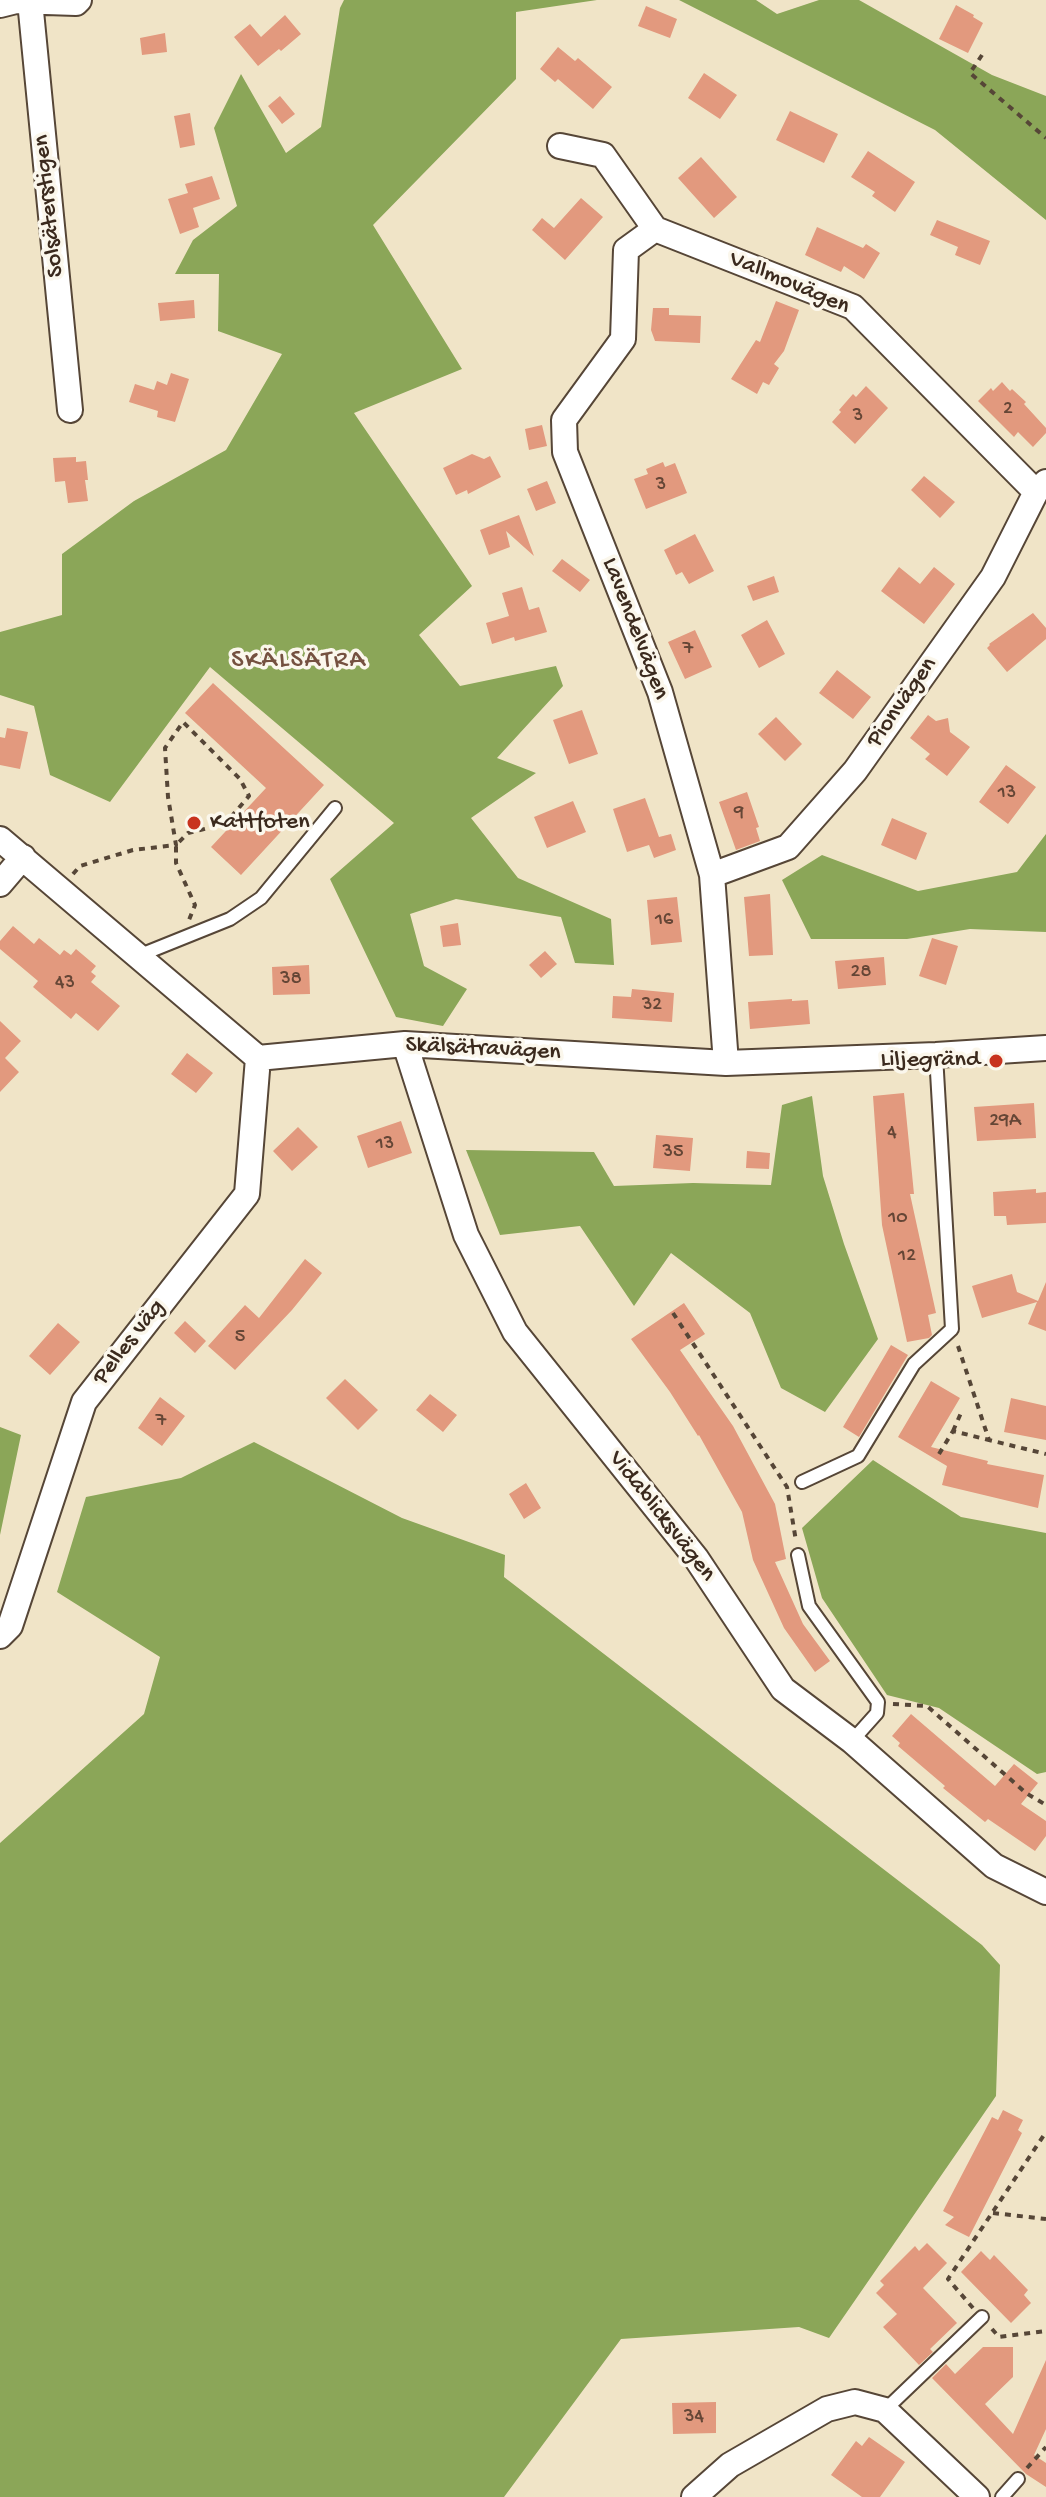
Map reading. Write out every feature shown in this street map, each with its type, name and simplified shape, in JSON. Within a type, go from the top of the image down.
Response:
[{"type":"street","points":[[0,5],[16,1],[76,3],[79,0]]},
{"type":"street","name":"Solsäterstigen","points":[[30,1],[70,410]]},
{"type":"street","points":[[560,146],[603,155],[655,229]]},
{"type":"street","name":"Vallmovägen","points":[[655,229],[853,307],[1041,487]]},
{"type":"street","name":"Lavendelvägen","points":[[655,229],[626,250],[623,339],[564,420],[565,452],[660,692],[712,875],[726,1063]]},
{"type":"street","name":"Pionvägen","points":[[712,875],[788,847],[855,771],[993,577],[1041,487]]},
{"type":"street","points":[[0,839],[258,1058]]},
{"type":"street","points":[[0,884],[23,857]]},
{"type":"street","name":"Skälsätravägen","points":[[258,1058],[405,1044],[726,1063],[1046,1048]]},
{"type":"street","name":"Vidablicksvägen","points":[[405,1044],[466,1235],[515,1332],[696,1558],[783,1689],[852,1741],[994,1866],[1046,1892]]},
{"type":"street","name":"Pelles väg","points":[[0,1636],[10,1626],[84,1402],[247,1194],[258,1058]]},
{"type":"street","points":[[694,2497],[730,2465],[827,2409],[855,2402],[885,2410],[977,2497]]},
{"type":"lane","points":[[138,956],[230,919],[261,898],[335,808]]},
{"type":"lane","points":[[802,1482],[858,1456],[914,1364],[952,1329],[936,1055]]},
{"type":"lane","points":[[798,1555],[809,1606],[878,1702],[877,1713],[852,1741]]},
{"type":"lane","points":[[885,2410],[982,2317]]},
{"type":"lane","points":[[1002,2497],[1018,2479]]},
{"type":"path","points":[[982,55],[970,73],[1046,138]]},
{"type":"path","points":[[61,890],[80,866],[133,850],[176,845],[188,833],[225,824],[249,796],[240,779],[183,722],[165,748],[168,797],[176,845],[176,863],[195,905],[182,937]]},
{"type":"path","points":[[673,1313],[787,1487],[798,1555]]},
{"type":"path","points":[[952,1329],[989,1440]]},
{"type":"path","points":[[939,1454],[961,1413]]},
{"type":"path","points":[[953,1431],[1046,1454]]},
{"type":"path","points":[[878,1702],[927,1706],[1026,1793],[1046,1805]]},
{"type":"path","points":[[1046,2132],[948,2279],[999,2337],[1046,2331]]},
{"type":"path","points":[[992,2213],[1046,2219]]},
{"type":"path","points":[[1018,2479],[1046,2447]]},
{"type":"green space","points":[[344,0],[597,0],[516,12],[516,79],[373,225],[462,369],[354,413],[472,586],[419,635],[460,686],[556,666],[563,686],[497,758],[536,773],[471,818],[518,878],[611,919],[614,965],[575,963],[561,917],[456,899],[410,914],[424,966],[467,989],[443,1026],[396,1017],[330,879],[394,823],[210,667],[110,802],[50,775],[34,706],[0,695],[0,632],[62,615],[62,554],[134,501],[226,450],[282,354],[218,331],[219,274],[175,274],[193,240],[237,206],[214,128],[241,74],[286,153],[321,127],[340,8]]},
{"type":"green space","points":[[679,0],[756,0],[777,14],[819,0],[859,0],[992,75],[1046,96],[1046,220],[935,130]]},
{"type":"green space","points":[[1046,834],[1046,932],[970,929],[907,939],[811,939],[782,880],[822,855],[918,891],[1017,872]]},
{"type":"green space","points":[[812,1096],[823,1176],[878,1339],[825,1412],[781,1388],[750,1313],[671,1253],[634,1306],[580,1226],[500,1235],[466,1150],[594,1152],[614,1186],[693,1183],[771,1185],[782,1105]]},
{"type":"green space","points":[[0,1427],[21,1435],[0,1535]]},
{"type":"green space","points":[[254,1442],[402,1518],[505,1555],[504,1577],[982,1945],[1000,1965],[996,2096],[829,2338],[799,2327],[621,2339],[504,2497],[0,2497],[0,1843],[144,1714],[160,1657],[57,1592],[86,1497],[181,1478]]},
{"type":"green space","points":[[873,1460],[961,1517],[1046,1533],[1046,1772],[1037,1774],[939,1708],[887,1695],[822,1598],[802,1528]]},
{"type":"building","points":[[956,5],[983,23],[968,53],[939,39]]},
{"type":"building","points":[[646,6],[677,19],[670,38],[638,26]]},
{"type":"building","points":[[285,15],[301,34],[258,66],[234,37],[250,24],[261,37]]},
{"type":"building","points":[[165,33],[167,52],[142,55],[140,38]]},
{"type":"building","points":[[558,47],[575,61],[578,58],[612,87],[593,109],[558,79],[555,82],[540,69]]},
{"type":"building","points":[[704,73],[737,95],[720,119],[688,98]]},
{"type":"building","points":[[280,96],[295,114],[282,124],[268,106]]},
{"type":"building","points":[[790,111],[838,134],[824,163],[776,140]]},
{"type":"building","points":[[190,113],[195,145],[180,148],[174,116]]},
{"type":"building","points":[[868,151],[915,182],[895,212],[872,196],[875,192],[851,177]]},
{"type":"building","points":[[701,157],[737,197],[714,218],[678,178]]},
{"type":"building","points":[[212,176],[220,199],[193,208],[199,227],[180,234],[168,199],[188,193],[185,184]]},
{"type":"building","points":[[581,198],[603,217],[565,260],[532,230],[542,218],[554,228]]},
{"type":"building","points":[[937,220],[990,241],[980,265],[955,255],[958,247],[930,235]]},
{"type":"building","points":[[817,227],[863,248],[866,244],[880,253],[864,279],[844,266],[841,272],[805,255]]},
{"type":"building","points":[[194,300],[195,318],[160,321],[158,303]]},
{"type":"building","points":[[776,301],[799,310],[784,351],[774,364],[779,368],[769,385],[763,382],[757,394],[731,379],[756,340],[760,342]]},
{"type":"building","points":[[653,308],[669,308],[669,315],[701,316],[700,343],[655,341],[651,330]]},
{"type":"building","points":[[171,373],[189,379],[175,422],[157,417],[158,411],[129,402],[135,384],[154,390],[157,381],[167,385]]},
{"type":"building","points":[[1002,382],[1026,402],[1024,404],[1046,428],[1046,433],[1033,447],[1018,432],[1014,437],[978,401]]},
{"type":"building","points":[[866,386],[888,408],[855,444],[832,422],[853,394],[856,397]]},
{"type":"building","points":[[542,425],[547,446],[529,450],[525,429]]},
{"type":"building","points":[[472,454],[484,459],[490,456],[501,477],[468,494],[467,490],[456,495],[443,468]]},
{"type":"building","points":[[76,457],[76,462],[86,461],[88,501],[68,503],[65,481],[55,482],[53,458]]},
{"type":"building","points":[[663,462],[665,467],[675,463],[687,493],[646,509],[634,479],[648,474],[646,469]]},
{"type":"building","points":[[924,476],[955,502],[940,518],[911,490]]},
{"type":"building","points":[[547,481],[556,503],[536,511],[527,489]]},
{"type":"building","points":[[519,515],[534,556],[506,531],[510,547],[489,555],[480,530]]},
{"type":"building","points":[[695,534],[714,571],[689,584],[682,572],[676,575],[664,550]]},
{"type":"building","points":[[562,559],[590,580],[580,592],[552,571]]},
{"type":"building","points":[[899,567],[920,584],[934,567],[955,584],[924,624],[881,591]]},
{"type":"building","points":[[774,576],[779,592],[753,601],[747,586]]},
{"type":"building","points":[[522,587],[529,610],[539,607],[547,632],[492,644],[486,623],[509,616],[502,593]]},
{"type":"building","points":[[1033,613],[1046,628],[1046,639],[1007,672],[987,648]]},
{"type":"building","points":[[767,620],[785,654],[759,668],[741,635]]},
{"type":"building","points":[[695,630],[712,667],[685,679],[668,642]]},
{"type":"building","points":[[837,670],[871,697],[853,719],[819,693]]},
{"type":"building","points":[[213,683],[324,785],[241,875],[211,847],[266,788],[185,713]]},
{"type":"building","points":[[582,710],[598,754],[569,764],[553,720]]},
{"type":"building","points":[[928,715],[936,721],[948,718],[950,732],[970,747],[947,776],[925,759],[930,754],[910,738]]},
{"type":"building","points":[[776,717],[802,744],[785,761],[758,734]]},
{"type":"building","points":[[7,728],[28,732],[20,769],[0,765],[0,737],[5,738]]},
{"type":"building","points":[[1006,765],[1036,787],[1008,824],[979,802]]},
{"type":"building","points":[[747,792],[759,827],[756,828],[760,841],[736,850],[719,802]]},
{"type":"building","points":[[645,798],[659,837],[671,834],[676,850],[654,858],[649,845],[627,852],[613,809]]},
{"type":"building","points":[[573,801],[586,832],[547,848],[534,817]]},
{"type":"building","points":[[892,818],[927,833],[916,860],[881,845]]},
{"type":"building","points":[[770,894],[773,955],[749,956],[744,897]]},
{"type":"building","points":[[677,897],[682,942],[651,945],[647,900]]},
{"type":"building","points":[[458,923],[461,945],[443,947],[440,926]]},
{"type":"building","points":[[13,926],[34,944],[39,938],[60,955],[64,950],[71,955],[76,949],[96,966],[91,972],[96,976],[91,982],[120,1006],[98,1031],[76,1013],[71,1019],[33,987],[38,981],[0,949],[0,941]]},
{"type":"building","points":[[932,938],[958,946],[946,985],[919,976]]},
{"type":"building","points":[[545,951],[557,964],[541,978],[529,965]]},
{"type":"building","points":[[884,957],[886,985],[838,989],[835,961]]},
{"type":"building","points":[[309,965],[310,994],[273,995],[272,967]]},
{"type":"building","points":[[632,989],[674,993],[672,1022],[612,1018],[613,996],[631,997]]},
{"type":"building","points":[[808,1000],[810,1024],[750,1029],[748,1002]]},
{"type":"building","points":[[0,1021],[21,1041],[5,1058],[19,1072],[0,1092]]},
{"type":"building","points":[[187,1053],[213,1073],[196,1093],[171,1074]]},
{"type":"building","points":[[904,1093],[914,1194],[910,1194],[936,1313],[928,1315],[932,1335],[929,1338],[907,1342],[882,1225],[873,1096]]},
{"type":"building","points":[[1034,1103],[1036,1138],[977,1141],[974,1107]]},
{"type":"building","points":[[401,1121],[412,1153],[368,1168],[357,1136]]},
{"type":"building","points":[[298,1127],[318,1147],[292,1171],[273,1151]]},
{"type":"building","points":[[656,1135],[693,1138],[690,1171],[653,1168]]},
{"type":"building","points":[[747,1151],[770,1153],[769,1169],[746,1168]]},
{"type":"building","points":[[1036,1189],[1036,1193],[1046,1192],[1046,1223],[1007,1225],[1006,1216],[994,1216],[993,1192]]},
{"type":"building","points":[[305,1259],[322,1273],[235,1370],[208,1346],[245,1305],[259,1318]]},
{"type":"building","points":[[1012,1274],[1017,1292],[1038,1301],[1046,1282],[1046,1331],[1028,1324],[1037,1302],[982,1318],[972,1286]]},
{"type":"building","points":[[684,1303],[705,1334],[680,1350],[733,1426],[775,1504],[786,1559],[775,1562],[803,1624],[830,1661],[815,1672],[784,1628],[753,1560],[742,1512],[699,1435],[631,1339]]},
{"type":"building","points":[[185,1321],[206,1341],[195,1353],[174,1333]]},
{"type":"building","points":[[58,1323],[80,1342],[50,1375],[29,1356]]},
{"type":"building","points":[[891,1345],[908,1355],[859,1437],[843,1427]]},
{"type":"building","points":[[345,1379],[378,1410],[358,1430],[326,1398]]},
{"type":"building","points":[[931,1381],[960,1398],[931,1447],[988,1461],[987,1464],[1044,1475],[1038,1508],[942,1485],[947,1466],[898,1437]]},
{"type":"building","points":[[430,1394],[457,1415],[443,1432],[416,1410]]},
{"type":"building","points":[[160,1397],[185,1416],[162,1446],[138,1428]]},
{"type":"building","points":[[1011,1398],[1046,1406],[1046,1440],[1004,1432]]},
{"type":"building","points":[[526,1483],[541,1508],[524,1519],[509,1494]]},
{"type":"building","points":[[911,1714],[995,1786],[1014,1764],[1038,1783],[1021,1804],[1046,1821],[1046,1836],[1035,1851],[988,1819],[985,1822],[898,1746],[900,1743],[892,1736]]},
{"type":"building","points":[[1003,2110],[1023,2120],[1018,2130],[1022,2133],[969,2237],[945,2225],[954,2217],[943,2211],[992,2117],[998,2120]]},
{"type":"building","points":[[927,2243],[947,2263],[923,2288],[957,2323],[930,2349],[933,2352],[919,2365],[883,2327],[897,2314],[876,2293],[884,2285],[880,2281],[915,2246],[919,2251]]},
{"type":"building","points":[[981,2251],[990,2260],[994,2255],[1028,2290],[1024,2295],[1031,2303],[1011,2323],[961,2272]]},
{"type":"building","points":[[983,2347],[1013,2347],[1013,2377],[985,2404],[1013,2434],[1046,2360],[1046,2429],[1034,2455],[1046,2463],[1046,2487],[1026,2474],[932,2378],[946,2364],[955,2374]]},
{"type":"building","points":[[716,2402],[716,2433],[673,2434],[672,2403]]},
{"type":"building","points":[[869,2437],[905,2462],[880,2497],[862,2497],[831,2475],[856,2441],[862,2446]]},
{"type":"place","name":"Kattfoten","points":[[194,823]]},
{"type":"place","name":"Liljegränd","points":[[996,1061]]},
{"type":"district","name":"SKÄLSÄTRA","points":[[299,662]]}]
